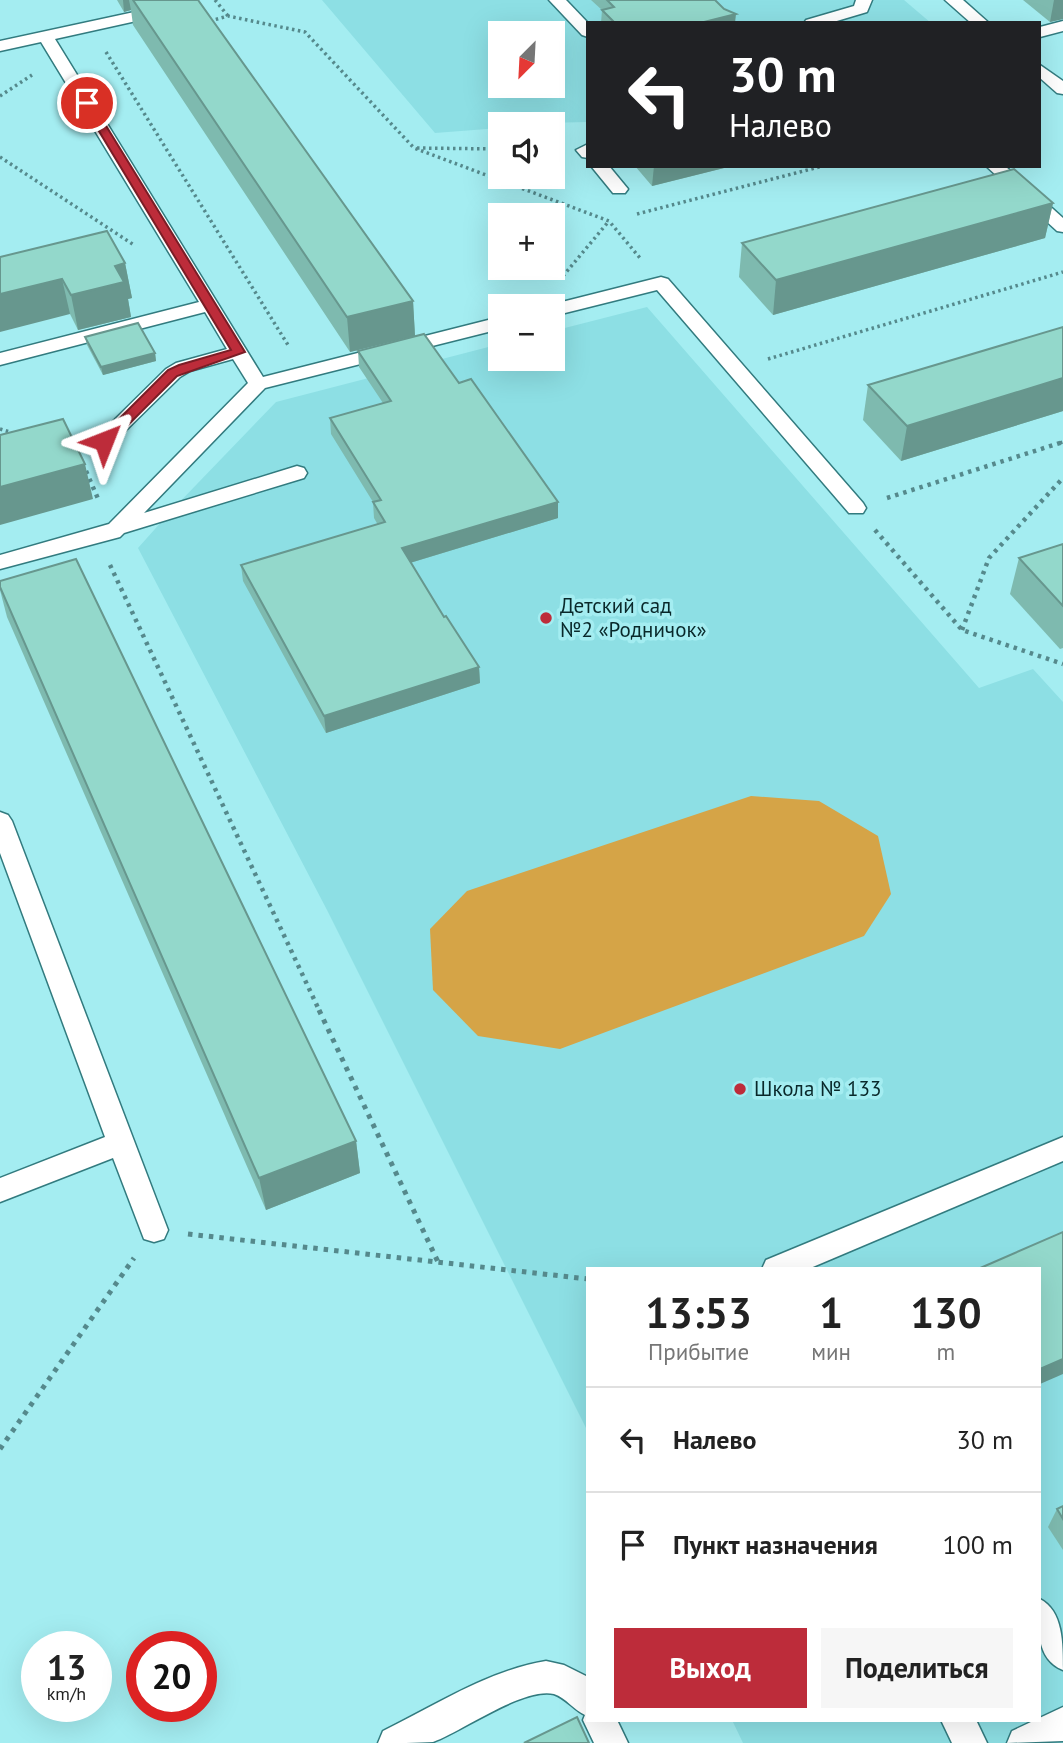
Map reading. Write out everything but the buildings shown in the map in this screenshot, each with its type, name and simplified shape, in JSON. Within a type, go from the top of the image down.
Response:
[{"type":"lane","points":[[557,0],[586,30]]},
{"type":"lane","points":[[834,20],[861,9],[864,0]]},
{"type":"lane","points":[[953,0],[979,21]]},
{"type":"lane","points":[[0,46],[174,9]]},
{"type":"lane","points":[[1041,32],[1063,26]]},
{"type":"lane","points":[[46,37],[258,384]]},
{"type":"lane","points":[[1041,71],[1063,89]]},
{"type":"lane","points":[[601,168],[619,189]]},
{"type":"lane","points":[[996,168],[1063,227]]},
{"type":"lane","points":[[565,307],[661,283],[856,508]]},
{"type":"lane","points":[[0,359],[211,305]]},
{"type":"lane","points":[[104,534],[258,384],[488,326]]},
{"type":"lane","points":[[104,441],[173,373],[183,367],[239,352]]},
{"type":"lane","points":[[0,562],[104,534],[297,473]]},
{"type":"lane","points":[[0,821],[154,1230]]},
{"type":"lane","points":[[0,1190],[121,1143]]},
{"type":"lane","points":[[781,1267],[1063,1149]]},
{"type":"lane","points":[[1041,1617],[1063,1654]]},
{"type":"lane","points":[[395,1743],[517,1685],[545,1677],[574,1684],[586,1698]]},
{"type":"lane","points":[[601,1722],[611,1743]]},
{"type":"lane","points":[[958,1722],[970,1743]]},
{"type":"lane","points":[[1024,1743],[1063,1724]]},
{"type":"path","points":[[215,0],[228,16]]},
{"type":"path","points":[[202,22],[228,16],[305,32],[414,148],[609,221],[661,283]]},
{"type":"path","points":[[89,28],[305,372]]},
{"type":"path","points":[[414,148],[488,149]]},
{"type":"path","points":[[0,157],[145,252]]},
{"type":"path","points":[[636,214],[815,168]]},
{"type":"path","points":[[556,285],[609,221],[622,218]]},
{"type":"path","points":[[736,369],[1063,272]]},
{"type":"path","points":[[0,429],[26,436]]},
{"type":"path","points":[[1063,442],[856,508],[962,630],[1063,664]]},
{"type":"path","points":[[82,463],[104,534],[438,1262]]},
{"type":"path","points":[[962,630],[989,558],[1063,478]]},
{"type":"path","points":[[0,1449],[154,1230],[586,1279]]},
{"type":"shaded area","points":[[322,0],[904,0],[929,21],[586,21],[586,122],[565,123],[565,112],[488,112],[488,129],[435,133]]},
{"type":"shaded area","points":[[647,307],[979,688],[1033,669],[1063,702],[1063,1743],[743,1743],[733,1722],[1041,1722],[1041,1267],[586,1267],[586,1428],[327,910],[138,548],[276,402],[488,347],[488,371],[565,371],[565,328]]},
{"type":"shaded area","points":[[751,796],[819,801],[878,836],[891,894],[864,936],[560,1049],[478,1036],[433,990],[430,929],[467,891]]},
{"type":"place","name":"Детский сад №2 «Родничок»","points":[[546,618]]},
{"type":"place","name":"Школа № 133","points":[[740,1089]]},
{"type":"route","points":[[87,103],[239,352],[183,367],[173,373],[104,441]]}]
